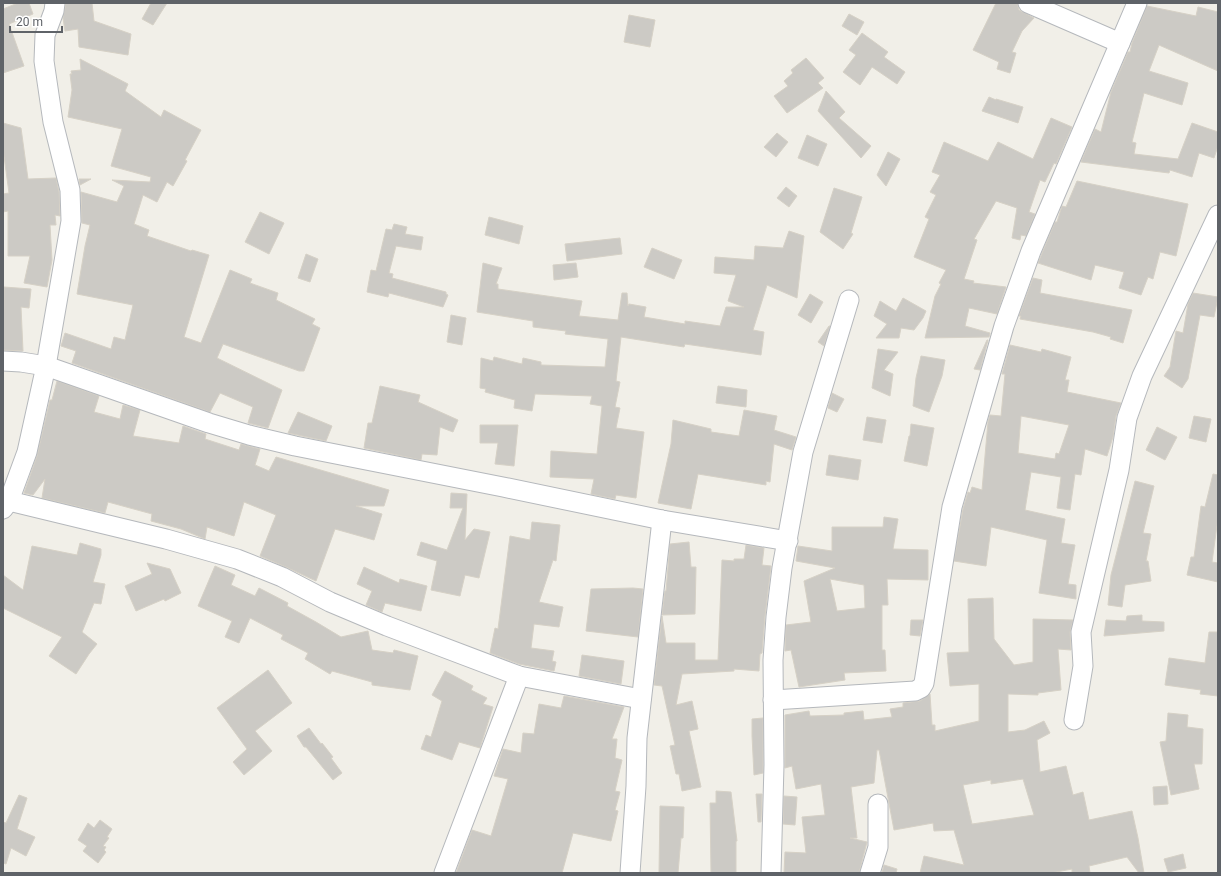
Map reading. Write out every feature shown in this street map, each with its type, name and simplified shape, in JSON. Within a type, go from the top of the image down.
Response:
[{"type":"street","points":[[55,3],[54,11],[45,36],[44,61],[53,122],[70,190],[71,221],[46,366],[27,452],[6,505],[166,539],[237,559],[282,577],[330,602],[387,626],[519,676],[641,699]]},
{"type":"street","points":[[1028,3],[1120,43]]},
{"type":"street","points":[[773,700],[915,691],[921,688],[924,683],[952,507],[1004,326],[1031,251],[1137,3]]},
{"type":"street","points":[[1074,720],[1083,666],[1081,632],[1119,470],[1127,418],[1142,376],[1218,215]]},
{"type":"street","points":[[772,873],[774,765],[773,660],[776,617],[782,568],[807,439],[849,300]]},
{"type":"street","points":[[3,361],[46,366],[209,423],[249,435],[295,446],[511,488],[662,520],[788,541]]},
{"type":"street","points":[[630,873],[636,786],[637,738],[662,520]]},
{"type":"street","points":[[444,873],[519,676]]},
{"type":"street","points":[[870,873],[878,848],[878,804]]},
{"type":"building","points":[[18,3],[29,3],[33,14],[9,24],[24,66],[3,73],[3,9]]},
{"type":"building","points":[[66,3],[92,3],[94,21],[131,34],[128,55],[79,47],[78,29],[65,31],[63,18]]},
{"type":"building","points":[[151,3],[167,3],[153,25],[142,19]]},
{"type":"building","points":[[996,3],[1017,3],[1019,10],[1034,18],[1022,31],[1012,52],[1016,53],[1010,73],[997,69],[999,62],[973,50]]},
{"type":"building","points":[[1147,6],[1196,16],[1198,7],[1218,12],[1218,71],[1159,45],[1149,71],[1188,83],[1182,105],[1144,93],[1132,142],[1136,143],[1134,154],[1178,159],[1192,123],[1218,132],[1218,146],[1214,158],[1199,153],[1192,177],[1170,170],[1169,173],[1081,162],[1095,129],[1101,132],[1111,92],[1128,52],[1130,52],[1132,43]]},
{"type":"building","points":[[849,14],[864,22],[857,35],[842,26]]},
{"type":"building","points":[[629,15],[655,20],[650,47],[624,42]]},
{"type":"building","points":[[862,33],[888,52],[884,57],[905,72],[897,84],[872,67],[860,85],[843,72],[856,55],[849,50]]},
{"type":"building","points":[[806,58],[824,78],[818,83],[823,88],[787,113],[774,96],[788,86],[784,81],[793,73],[791,70]]},
{"type":"building","points":[[80,59],[128,84],[125,91],[161,117],[164,110],[201,130],[185,160],[187,161],[173,186],[167,182],[157,202],[143,195],[134,224],[149,230],[147,236],[191,251],[209,255],[184,337],[201,343],[230,270],[252,279],[250,283],[278,293],[276,300],[315,319],[312,324],[320,328],[304,371],[299,371],[223,344],[217,358],[282,390],[268,428],[248,423],[253,407],[220,393],[210,412],[72,363],[76,351],[61,346],[65,333],[111,349],[114,337],[125,340],[133,305],[77,294],[90,225],[82,223],[81,192],[117,202],[124,186],[112,180],[150,182],[151,177],[111,166],[122,129],[68,117],[72,90],[70,74],[72,74],[71,71],[81,70]]},
{"type":"building","points":[[826,91],[845,112],[839,118],[871,146],[861,158],[818,111]]},
{"type":"building","points":[[989,97],[1023,107],[1018,123],[982,111]]},
{"type":"building","points":[[1051,118],[1072,127],[1056,164],[1054,163],[1045,182],[1040,180],[1029,212],[1035,214],[1026,236],[1021,235],[1020,240],[1012,238],[1017,208],[996,201],[974,239],[977,240],[964,279],[974,281],[973,283],[1006,287],[997,314],[969,308],[965,326],[990,333],[989,337],[925,338],[935,296],[941,284],[939,283],[946,270],[914,257],[929,219],[925,217],[936,195],[930,192],[940,175],[932,172],[944,142],[988,161],[998,142],[1033,159]]},
{"type":"building","points":[[3,123],[21,128],[28,179],[56,178],[59,192],[60,216],[55,215],[56,225],[50,225],[52,260],[47,287],[24,283],[30,256],[8,256],[8,211],[3,212],[3,194],[9,193],[3,149]]},
{"type":"building","points":[[777,133],[788,142],[776,157],[764,147]]},
{"type":"building","points":[[807,135],[827,144],[818,166],[798,158]]},
{"type":"building","points":[[888,152],[900,159],[886,186],[877,175]]},
{"type":"building","points":[[79,179],[91,179],[80,185]]},
{"type":"building","points":[[1077,181],[1188,204],[1176,256],[1160,252],[1153,279],[1148,277],[1141,295],[1119,288],[1124,272],[1095,265],[1091,280],[1038,263],[1055,222],[1057,222],[1062,206],[1066,207]]},
{"type":"building","points":[[786,187],[797,196],[789,207],[777,198]]},
{"type":"building","points":[[834,188],[862,197],[851,233],[853,234],[843,249],[820,232]]},
{"type":"building","points":[[260,212],[284,223],[269,254],[245,242]]},
{"type":"building","points":[[489,217],[523,226],[519,244],[485,235]]},
{"type":"building","points":[[394,224],[407,227],[405,234],[423,237],[421,250],[396,246],[389,273],[393,274],[392,278],[446,292],[448,295],[443,307],[389,293],[388,297],[367,292],[371,270],[376,271],[386,229],[392,230]]},
{"type":"building","points":[[789,231],[804,236],[797,298],[767,285],[753,330],[764,332],[761,355],[685,344],[684,347],[621,337],[616,381],[620,382],[615,407],[620,408],[616,428],[644,432],[636,498],[616,495],[615,499],[591,494],[594,479],[550,477],[551,451],[597,454],[602,406],[590,404],[592,396],[535,394],[532,411],[514,408],[515,400],[485,392],[486,389],[480,388],[481,358],[493,361],[494,357],[522,364],[523,358],[541,362],[541,365],[605,367],[608,339],[565,334],[566,331],[533,327],[533,321],[477,312],[483,263],[502,268],[496,284],[498,284],[498,289],[582,301],[579,316],[618,320],[622,293],[627,293],[628,306],[629,304],[646,307],[644,317],[685,324],[685,321],[720,326],[726,307],[744,307],[728,301],[736,275],[714,273],[715,257],[754,260],[755,246],[783,248]]},
{"type":"building","points":[[620,238],[622,254],[567,261],[565,244]]},
{"type":"building","points":[[652,248],[682,260],[674,279],[644,267]]},
{"type":"building","points":[[306,254],[318,259],[310,282],[298,278]]},
{"type":"building","points":[[576,263],[578,277],[554,280],[553,265]]},
{"type":"building","points":[[1033,278],[1042,280],[1040,293],[1132,310],[1123,343],[1110,339],[1111,337],[1093,332],[1020,319],[1021,316],[1019,316]]},
{"type":"building","points":[[4,287],[31,289],[29,308],[21,307],[23,351],[3,350]]},
{"type":"building","points":[[1193,293],[1218,297],[1214,317],[1200,315],[1188,379],[1182,388],[1164,376],[1170,367],[1176,331],[1183,333],[1188,304]]},
{"type":"building","points":[[810,294],[823,302],[811,323],[798,315]]},
{"type":"building","points":[[903,298],[926,311],[923,318],[914,330],[901,328],[899,338],[876,338],[887,324],[874,316],[880,301],[896,311]]},
{"type":"building","points":[[451,315],[466,318],[462,345],[447,342]]},
{"type":"building","points":[[830,326],[824,346],[818,342]]},
{"type":"building","points":[[987,340],[980,370],[974,369]]},
{"type":"building","points":[[1010,345],[1041,352],[1042,349],[1071,357],[1065,380],[1069,380],[1067,392],[1121,403],[1116,416],[1113,437],[1107,456],[1085,449],[1081,475],[1075,474],[1070,510],[1057,508],[1061,477],[1031,472],[1025,510],[1065,519],[1061,543],[1075,545],[1068,584],[1076,585],[1076,599],[1039,593],[1047,540],[991,527],[986,566],[954,561],[963,509],[968,492],[970,493],[972,487],[982,490],[988,422],[990,415],[1001,416],[1005,374],[1002,374]],"holes":[[[1021,416],[1069,425],[1059,454],[1056,453],[1055,459],[1018,453]]]},
{"type":"building","points":[[878,349],[898,352],[884,370],[893,374],[890,396],[872,388]]},
{"type":"building","points":[[921,356],[945,360],[942,376],[929,412],[913,406],[916,378]]},
{"type":"building","points":[[57,381],[99,396],[94,412],[120,419],[123,405],[140,410],[133,436],[179,443],[183,426],[206,434],[205,439],[239,450],[241,444],[260,449],[255,465],[269,471],[276,457],[389,490],[384,506],[356,506],[382,514],[374,540],[335,529],[316,581],[260,556],[276,515],[244,502],[234,536],[207,527],[205,539],[181,529],[151,521],[152,514],[108,502],[105,513],[42,498],[45,479],[33,495],[24,493],[37,456],[50,400],[52,400]]},
{"type":"building","points":[[380,386],[420,395],[418,402],[458,420],[453,432],[440,427],[437,455],[422,454],[421,460],[364,448],[368,423],[372,423]]},
{"type":"building","points":[[718,386],[747,390],[746,407],[716,403]]},
{"type":"building","points":[[832,393],[844,399],[837,412],[828,408]]},
{"type":"building","points":[[744,410],[777,416],[774,430],[796,437],[792,450],[774,444],[770,482],[766,481],[766,485],[698,474],[691,509],[658,503],[671,444],[673,420],[711,429],[711,432],[739,436]]},
{"type":"building","points":[[298,412],[332,426],[326,441],[288,433]]},
{"type":"building","points":[[1194,416],[1211,419],[1206,442],[1189,438]]},
{"type":"building","points":[[867,417],[886,420],[882,443],[863,440]]},
{"type":"building","points":[[911,424],[934,428],[927,466],[904,461],[910,436]]},
{"type":"building","points":[[480,425],[518,425],[514,466],[495,464],[498,443],[480,443]]},
{"type":"building","points":[[1157,427],[1177,437],[1165,460],[1146,450]]},
{"type":"building","points":[[829,455],[861,460],[858,480],[826,475]]},
{"type":"building","points":[[1213,474],[1218,475],[1218,518],[1212,562],[1218,563],[1218,582],[1187,575],[1191,557],[1194,557],[1201,506],[1205,507]]},
{"type":"building","points":[[1135,481],[1154,486],[1143,533],[1151,534],[1146,561],[1148,561],[1151,581],[1125,585],[1122,607],[1108,605],[1111,575]]},
{"type":"building","points":[[451,493],[467,494],[465,540],[474,529],[490,532],[479,578],[465,575],[460,596],[431,590],[437,561],[417,555],[421,542],[447,550],[463,508],[450,508]]},
{"type":"building","points":[[884,517],[898,519],[893,549],[928,550],[928,580],[887,579],[888,605],[882,605],[882,650],[885,650],[886,671],[844,673],[845,680],[799,687],[791,650],[785,651],[786,625],[811,622],[804,581],[835,568],[796,561],[798,546],[832,551],[832,527],[883,527]],"holes":[[[830,579],[864,585],[865,608],[837,611]]]},
{"type":"building","points":[[532,522],[560,525],[556,561],[553,560],[539,602],[563,607],[559,627],[534,624],[531,648],[554,651],[552,661],[556,662],[554,671],[519,664],[490,653],[495,628],[498,629],[510,536],[530,540]]},
{"type":"building","points":[[689,542],[691,567],[696,567],[695,614],[662,615],[666,591],[670,544]]},
{"type":"building","points":[[80,543],[101,549],[101,555],[93,582],[105,584],[101,604],[94,603],[82,632],[97,644],[76,674],[49,656],[62,637],[3,608],[3,575],[23,590],[32,546],[77,555]]},
{"type":"building","points":[[746,545],[764,548],[762,565],[771,566],[759,671],[734,669],[734,671],[682,674],[676,705],[692,701],[698,729],[689,731],[701,787],[682,791],[679,774],[676,774],[670,746],[675,745],[662,686],[654,685],[662,616],[666,643],[695,643],[695,660],[718,660],[722,560],[734,561],[734,559],[744,559]]},
{"type":"building","points":[[147,563],[170,569],[181,593],[165,601],[164,599],[136,611],[125,586],[152,574]]},
{"type":"building","points":[[215,566],[235,575],[231,585],[255,596],[259,588],[288,603],[287,606],[341,637],[368,631],[372,650],[393,653],[394,650],[418,656],[410,690],[372,685],[372,682],[332,671],[330,674],[305,659],[308,653],[281,639],[283,635],[250,618],[239,643],[225,637],[232,621],[198,606]]},
{"type":"building","points":[[364,567],[399,583],[400,579],[427,586],[421,611],[385,603],[382,612],[366,605],[372,591],[357,584]]},
{"type":"building","points":[[591,589],[643,589],[638,637],[586,631]]},
{"type":"building","points":[[993,598],[994,639],[1014,665],[1033,662],[1033,619],[1073,620],[1070,632],[1071,650],[1058,649],[1061,690],[1038,693],[1038,695],[1008,694],[1008,732],[1025,730],[1044,721],[1050,733],[1037,740],[1040,772],[1066,766],[1073,795],[1083,792],[1089,820],[1132,811],[1144,873],[1139,873],[1127,857],[1089,866],[1090,873],[1072,873],[1072,869],[1051,873],[920,873],[924,856],[964,865],[954,830],[934,831],[933,823],[894,830],[879,750],[877,750],[874,783],[851,787],[857,838],[850,838],[867,842],[859,873],[784,873],[785,852],[806,853],[802,817],[825,815],[821,784],[796,789],[792,766],[785,768],[785,715],[809,711],[810,716],[844,715],[844,713],[863,711],[864,720],[892,717],[890,709],[903,707],[903,703],[920,701],[930,694],[932,725],[935,725],[935,731],[979,721],[979,684],[950,686],[947,653],[969,652],[968,599]],"holes":[[[1023,779],[1034,815],[972,824],[963,785],[991,780],[991,784]]]},
{"type":"building","points":[[1142,615],[1142,621],[1164,622],[1164,631],[1104,636],[1106,620],[1126,621],[1127,616]]},
{"type":"building","points":[[911,620],[923,620],[920,636],[910,635]]},
{"type":"building","points":[[1209,632],[1218,632],[1218,696],[1200,694],[1201,690],[1165,685],[1169,658],[1205,663]]},
{"type":"building","points":[[582,655],[624,661],[621,684],[579,676]]},
{"type":"building","points":[[268,670],[292,703],[255,731],[272,751],[244,775],[233,762],[247,749],[217,708]]},
{"type":"building","points":[[445,671],[473,686],[471,690],[487,698],[483,704],[493,707],[480,748],[459,742],[452,760],[421,749],[426,735],[431,737],[442,701],[432,695]]},
{"type":"building","points":[[564,696],[624,707],[612,739],[617,739],[615,758],[622,760],[615,791],[620,792],[615,810],[618,811],[611,841],[573,833],[562,873],[456,873],[472,830],[491,836],[508,779],[494,776],[503,749],[521,753],[523,733],[534,734],[539,704],[561,708]]},
{"type":"building","points":[[1168,713],[1188,715],[1187,727],[1203,729],[1202,764],[1194,764],[1199,789],[1171,795],[1160,742],[1166,741]]},
{"type":"building","points":[[763,718],[763,773],[754,775],[752,719]]},
{"type":"building","points":[[309,728],[333,757],[331,758],[342,773],[333,780],[306,747],[304,747],[297,736]]},
{"type":"building","points":[[1167,786],[1168,804],[1154,805],[1153,787]]},
{"type":"building","points":[[716,791],[731,792],[737,841],[736,873],[711,873],[710,803],[716,803]]},
{"type":"building","points":[[756,794],[762,794],[761,822],[758,822]]},
{"type":"building","points":[[19,795],[27,798],[17,829],[35,837],[26,856],[11,848],[6,864],[3,863],[3,822],[6,823]]},
{"type":"building","points":[[784,796],[797,797],[795,825],[783,824]]},
{"type":"building","points":[[660,806],[684,807],[683,838],[681,838],[678,873],[659,873]]},
{"type":"building","points":[[100,820],[112,829],[107,837],[109,838],[103,846],[106,847],[104,850],[106,852],[98,863],[83,851],[87,846],[78,840],[88,823],[94,828]]},
{"type":"building","points":[[1183,854],[1186,868],[1168,872],[1164,859]]},
{"type":"building","points":[[884,865],[897,869],[896,873],[882,873]]}]
